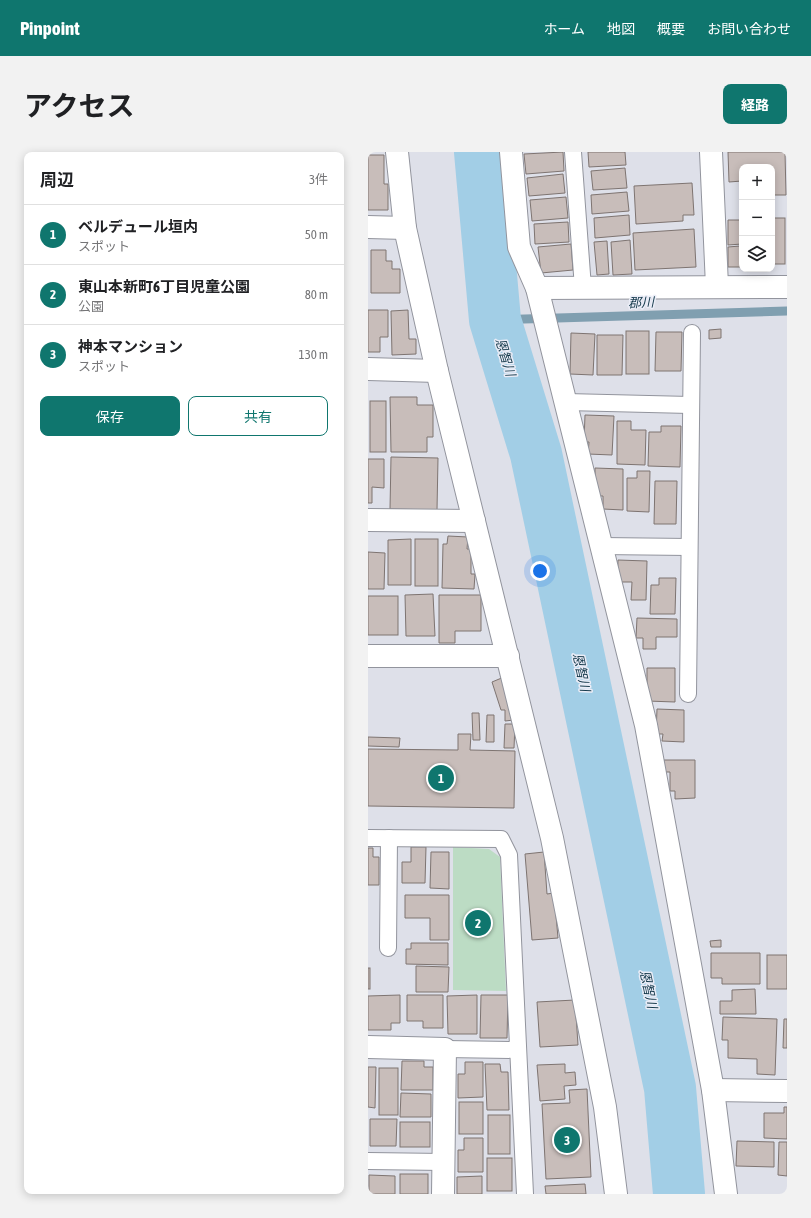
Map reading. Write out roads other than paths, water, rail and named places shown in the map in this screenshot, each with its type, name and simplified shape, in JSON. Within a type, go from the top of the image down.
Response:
[{"type":"street","points":[[397,152],[405,228],[437,371],[554,846],[605,1107],[616,1194]]},
{"type":"street","points":[[511,152],[519,247],[539,295],[646,725],[713,1090],[726,1194]]},
{"type":"street","points":[[711,152],[717,286]]},
{"type":"street","points":[[368,227],[405,228]]},
{"type":"street","points":[[539,295],[584,288],[717,286],[787,287]]},
{"type":"street","points":[[368,369],[437,371]]},
{"type":"street","points":[[368,520],[474,521]]},
{"type":"street","points":[[368,656],[508,656]]},
{"type":"street","points":[[368,1047],[445,1049],[443,1194]]},
{"type":"street","points":[[713,1090],[787,1091]]},
{"type":"lane","points":[[573,152],[584,288]]},
{"type":"lane","points":[[688,694],[690,405],[692,333]]},
{"type":"lane","points":[[566,402],[690,405]]},
{"type":"lane","points":[[601,546],[689,547]]},
{"type":"lane","points":[[368,838],[501,839],[509,855],[525,1194]]},
{"type":"lane","points":[[388,948],[389,838]]},
{"type":"lane","points":[[445,1049],[518,1050]]},
{"type":"lane","points":[[368,1162],[444,1162]]},
{"type":"waterway","name":"恩智川","points":[[480,152],[495,320],[536,454],[670,1088],[679,1194]]},
{"type":"waterway","name":"郡川","points":[[495,320],[787,311]]},
{"type":"place","name":"ベルデュール垣内","points":[[441,778]]},
{"type":"place","name":"東山本新町6丁目児童公園","points":[[478,923]]},
{"type":"place","name":"神本マンション","points":[[567,1140]]}]
